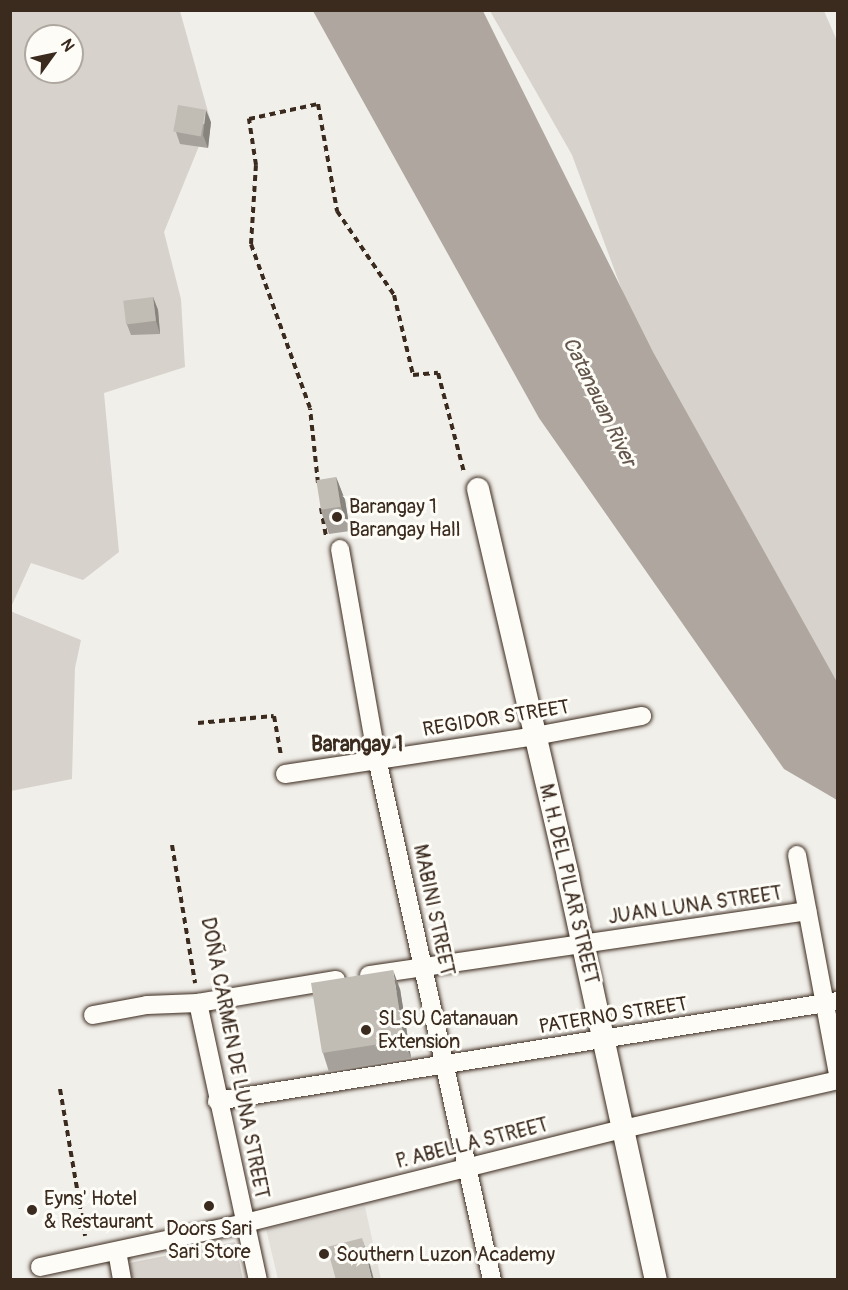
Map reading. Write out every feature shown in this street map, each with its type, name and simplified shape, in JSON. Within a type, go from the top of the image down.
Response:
[{"type":"street","name":"M. H. DEL PILAR STREET","points":[[478,489],[583,945],[656,1280]]},
{"type":"street","name":"MABINI STREET","points":[[340,549],[377,759],[492,1280]]},
{"type":"street","name":"REGIDOR STREET","points":[[285,774],[535,736],[642,716]]},
{"type":"street","points":[[797,855],[807,911],[831,1002],[837,1075]]},
{"type":"street","name":"JUAN LUNA STREET","points":[[93,1015],[147,1005],[198,1003],[423,966],[583,945],[807,911]]},
{"type":"street","name":"PATERNO STREET","points":[[217,1101],[831,1002]]},
{"type":"street","name":"DOÑA CARMEN DE LUNA STREET","points":[[198,1003],[217,1101],[258,1280]]},
{"type":"street","name":"P. ABELLA STREET","points":[[40,1268],[245,1223],[623,1129],[837,1080]]},
{"type":"street","points":[[117,1251],[122,1280]]},
{"type":"path","points":[[319,488],[310,408],[251,244],[256,165],[249,119],[318,104],[337,211],[393,295],[413,375],[438,374],[461,468],[478,489]]},
{"type":"path","points":[[320,500],[324,534],[340,549]]},
{"type":"path","points":[[198,723],[274,716],[285,774]]},
{"type":"path","name":"DOÑA CARMEN DE LUNA STREET","points":[[172,845],[198,1003]]},
{"type":"path","points":[[60,1089],[88,1256]]},
{"type":"shaded area","points":[[11,11],[180,11],[210,119],[164,232],[181,299],[185,367],[104,393],[119,552],[83,580],[31,563],[11,607]]},
{"type":"shaded area","points":[[490,11],[824,11],[838,43],[837,702],[661,396],[572,155]]},
{"type":"shaded area","points":[[10,611],[81,640],[75,668],[72,779],[11,791]]},
{"type":"shaded area","name":"Southern Luzon Academy","points":[[365,1207],[381,1279],[278,1279],[266,1229]]},
{"type":"shaded area","points":[[235,1242],[243,1279],[132,1279],[129,1263]]},
{"type":"water","name":"Catanauan River","points":[[313,11],[483,11],[653,352],[837,682],[837,800],[784,769],[539,418]]},
{"type":"building","points":[[178,105],[206,110],[201,136],[173,132]]},
{"type":"building","points":[[153,297],[156,321],[126,324],[123,301]]},
{"type":"building","points":[[336,477],[341,507],[321,510],[316,480]]},
{"type":"building","name":"SLSU Catanauan Extension","points":[[393,970],[404,1040],[322,1053],[311,983]]},
{"type":"building","points":[[362,1238],[372,1280],[336,1280],[327,1247]]},
{"type":"place","name":"Barangay 1 Barangay Hall","points":[[337,517]]},
{"type":"place","name":"SLSU Catanauan Extension","points":[[366,1030]]},
{"type":"place","name":"Doors Sari Sari Store","points":[[209,1206]]},
{"type":"place","name":"Eyns' Hotel & Restaurant","points":[[32,1210]]},
{"type":"place","name":"Southern Luzon Academy","points":[[324,1254]]},
{"type":"district","name":"Barangay 1","points":[[357,745]]}]
